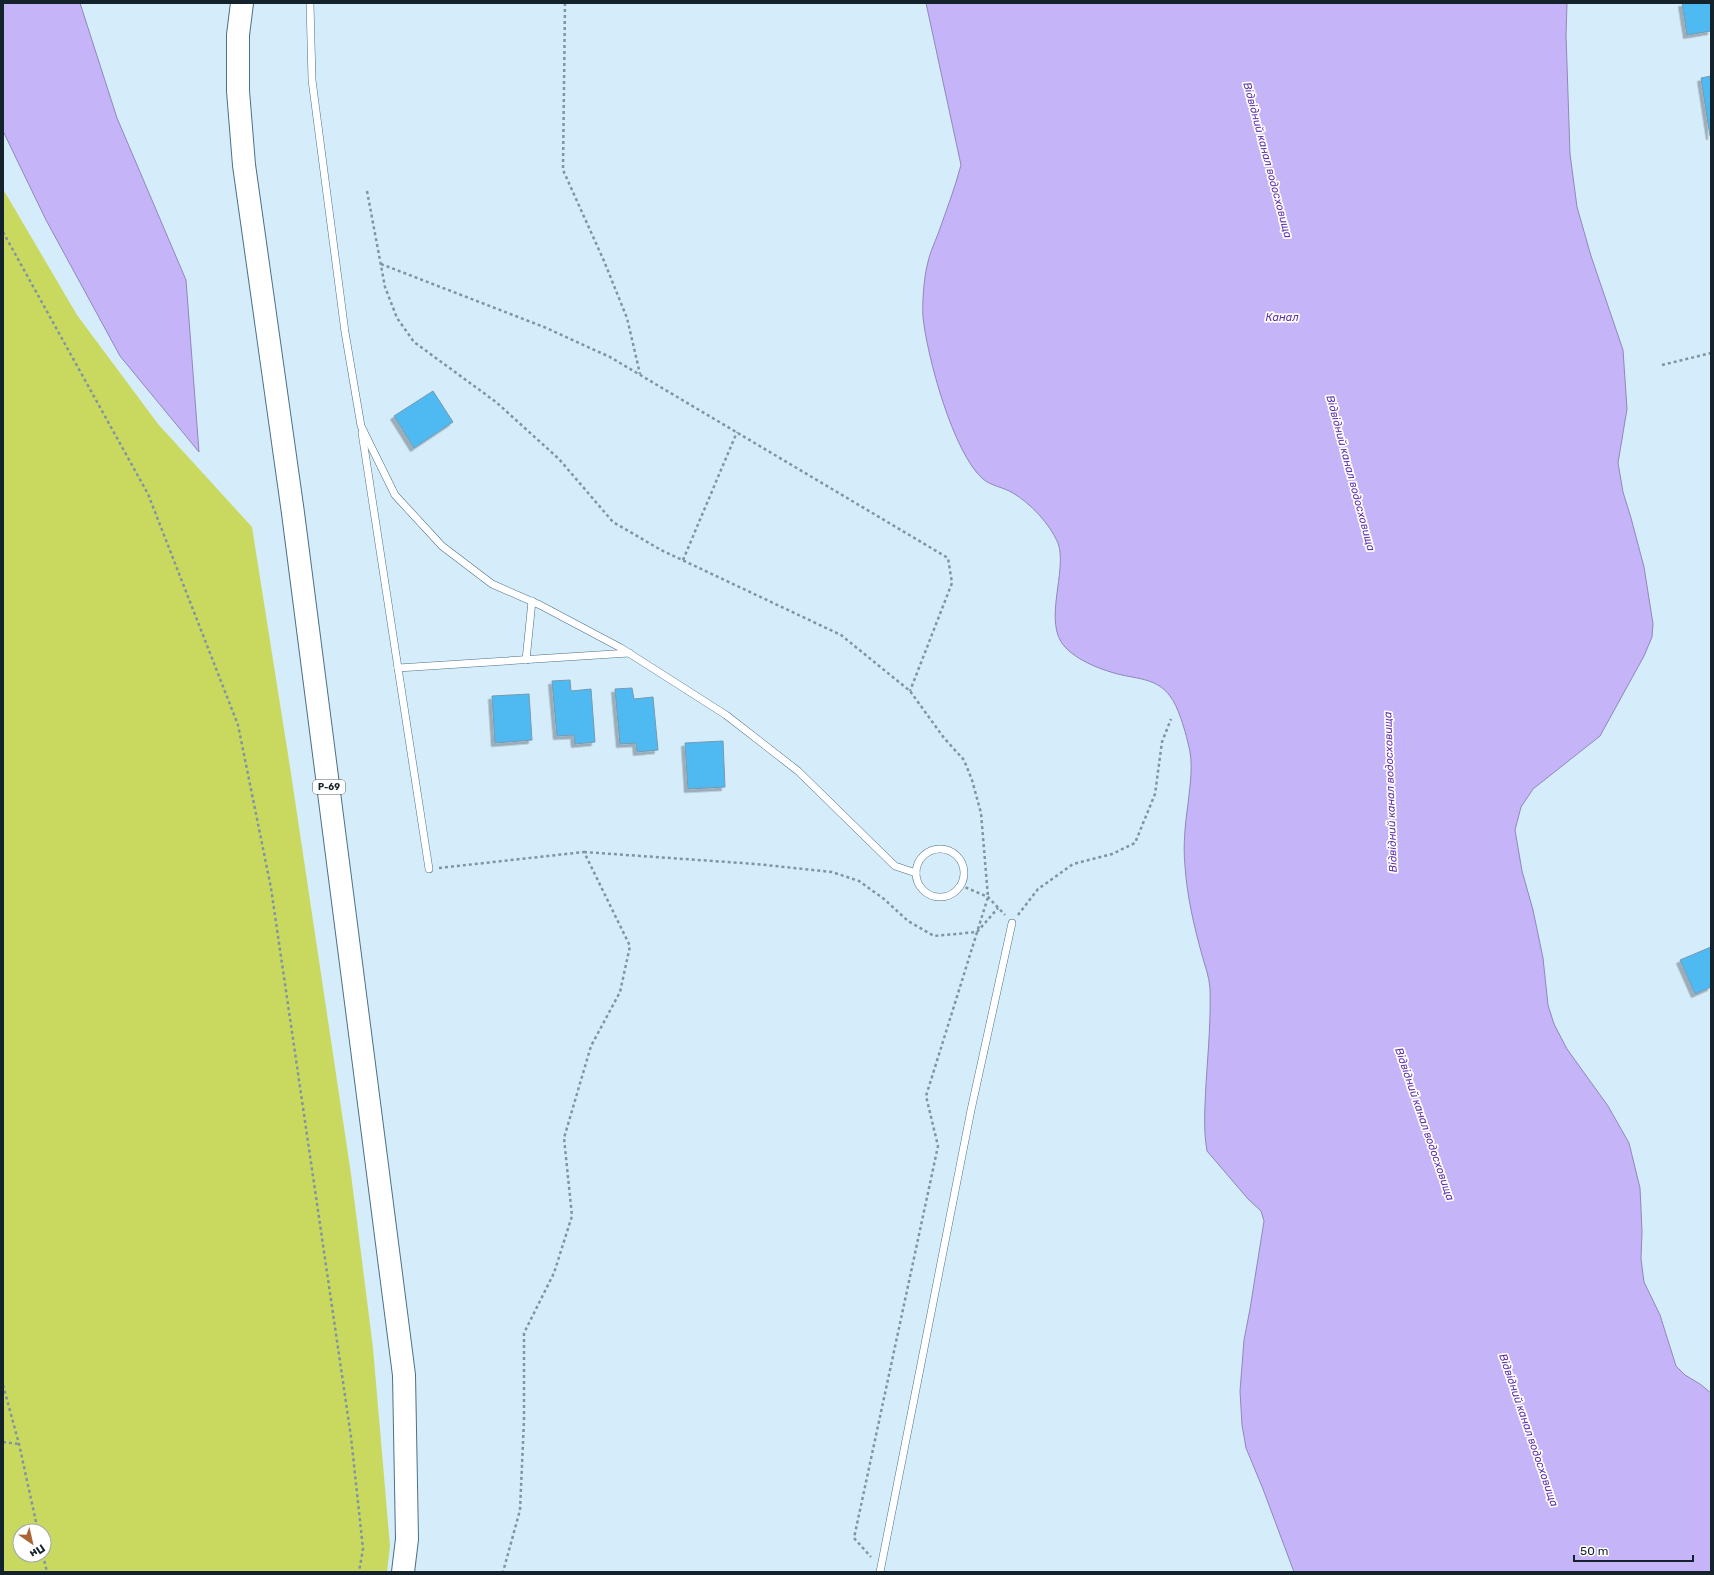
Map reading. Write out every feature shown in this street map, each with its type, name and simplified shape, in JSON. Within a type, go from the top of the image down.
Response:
[{"type":"main road","name":"Р-69","points":[[242,3],[238,35],[238,67],[244,165],[293,513],[404,1375],[407,1539],[404,1572]]},
{"type":"lane","points":[[310,3],[312,80],[345,332],[361,426],[429,869]]},
{"type":"lane","points":[[361,426],[396,495],[442,546],[492,584],[532,601],[629,653],[726,715],[798,771],[895,866],[916,873]]},
{"type":"lane","points":[[526,660],[532,601]]},
{"type":"lane","points":[[398,668],[629,653]]},
{"type":"lane","points":[[943,849],[954,854],[962,862],[964,870],[964,878],[960,885],[956,891],[949,895],[934,896],[927,893],[921,888],[917,881],[917,865],[921,858],[934,850],[943,849]]},
{"type":"lane","points":[[880,1570],[971,1110],[1012,923]]},
{"type":"path","points":[[565,3],[563,170],[604,261],[627,318],[640,374]]},
{"type":"path","points":[[367,191],[385,287],[397,318],[414,342],[496,402],[559,459],[613,522],[661,550],[840,635],[910,691],[944,738],[964,760],[972,780],[981,813],[988,897],[926,1096],[938,1146],[854,1538],[880,1570]]},
{"type":"path","points":[[3,232],[148,494],[238,725],[271,888],[351,1437],[363,1549],[359,1572]]},
{"type":"path","points":[[381,264],[544,327],[610,357],[948,558],[952,583],[910,691]]},
{"type":"path","points":[[1662,364],[1711,354]]},
{"type":"path","points":[[683,560],[737,432]]},
{"type":"path","points":[[960,885],[988,897],[1012,923],[1038,888],[1072,864],[1112,854],[1135,843],[1155,794],[1162,742],[1171,720]]},
{"type":"path","points":[[503,1572],[520,1510],[524,1420],[524,1333],[554,1273],[572,1216],[564,1138],[591,1046],[620,992],[630,946],[584,852]]},
{"type":"path","points":[[429,869],[584,852],[756,864],[832,872],[859,881],[884,899],[908,921],[934,936],[977,932],[998,908]]},
{"type":"path","points":[[3,1385],[19,1444],[36,1523]]},
{"type":"path","points":[[3,1442],[19,1444]]},
{"type":"green space","points":[[3,189],[77,315],[158,424],[252,527],[290,767],[351,1174],[373,1348],[390,1546],[387,1572],[3,1572]]},
{"type":"water","points":[[3,3],[80,3],[117,118],[186,280],[199,452],[120,356],[46,220],[3,131]]},
{"type":"water","name":"Канал","points":[[926,3],[1567,3],[1566,35],[1570,154],[1577,207],[1591,256],[1623,350],[1627,409],[1618,463],[1623,492],[1644,567],[1653,624],[1652,637],[1644,656],[1600,736],[1533,789],[1521,807],[1515,830],[1522,871],[1533,910],[1543,958],[1548,1005],[1554,1024],[1567,1049],[1608,1106],[1629,1143],[1640,1188],[1642,1231],[1641,1259],[1644,1282],[1660,1315],[1676,1366],[1685,1375],[1711,1393],[1711,1572],[1294,1572],[1246,1448],[1242,1425],[1240,1391],[1244,1340],[1264,1221],[1261,1211],[1248,1199],[1207,1151],[1205,1109],[1210,1024],[1210,988],[1191,911],[1187,888],[1184,851],[1191,774],[1190,751],[1185,732],[1173,700],[1158,685],[1094,666],[1081,660],[1065,647],[1059,637],[1055,611],[1060,567],[1058,543],[1045,521],[1026,502],[1009,491],[993,485],[983,479],[972,466],[952,427],[943,403],[925,334],[923,317],[924,291],[929,258],[961,165]]},
{"type":"building","points":[[1682,3],[1711,3],[1711,31],[1687,35]]},
{"type":"building","points":[[1711,76],[1711,136],[1710,136],[1701,78]]},
{"type":"building","points":[[433,391],[453,422],[414,448],[394,416]]},
{"type":"building","points":[[570,680],[571,691],[591,689],[595,742],[575,744],[574,735],[557,736],[552,681]]},
{"type":"building","points":[[632,688],[634,699],[653,697],[658,750],[637,752],[636,743],[620,744],[615,689]]},
{"type":"building","points":[[529,694],[532,740],[495,743],[492,696]]},
{"type":"building","points":[[723,741],[725,787],[688,789],[685,743]]},
{"type":"building","points":[[1711,947],[1711,987],[1695,994],[1680,960]]},
{"type":"water label","name":"Відвідний канал водосховища","points":[[1268,160]]},
{"type":"water label","name":"Відвідний канал водосховища","points":[[1351,473]]},
{"type":"water label","name":"Відвідний канал водосховища","points":[[1390,792]]},
{"type":"water label","name":"Відвідний канал водосховища","points":[[1425,1124]]},
{"type":"water label","name":"Відвідний канал водосховища","points":[[1529,1430]]}]
